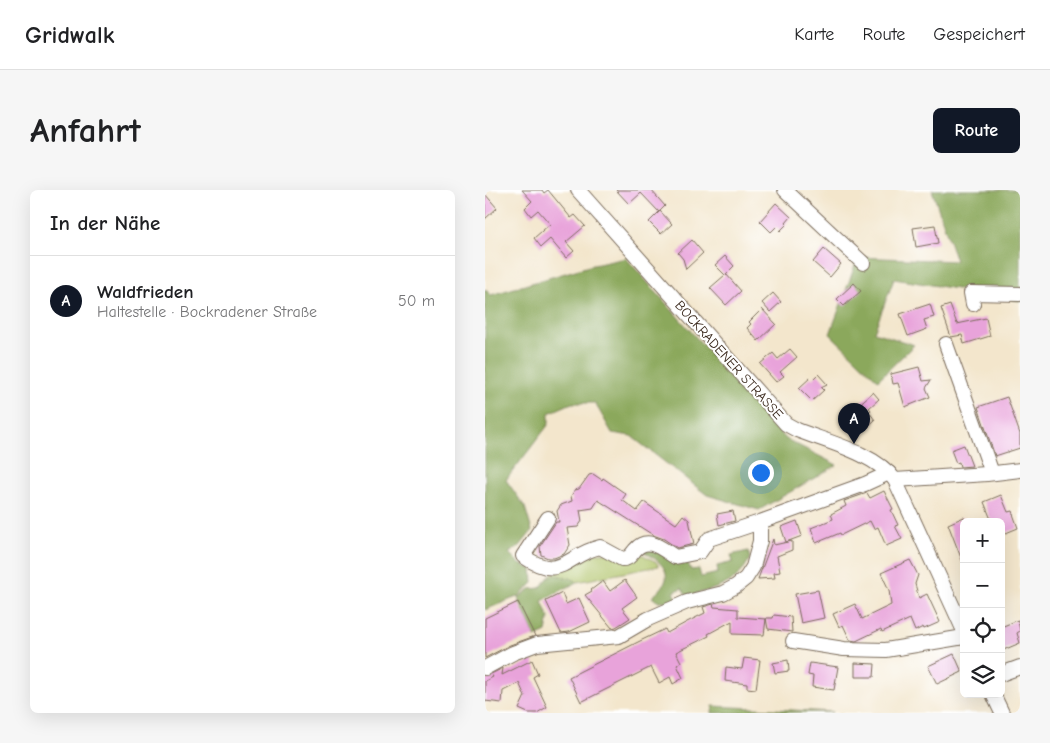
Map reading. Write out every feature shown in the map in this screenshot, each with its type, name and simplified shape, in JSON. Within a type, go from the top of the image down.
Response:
[{"type":"street","name":"BOCKRADENER STRASSE","points":[[578,190],[786,424],[872,460],[892,476]]},
{"type":"street","points":[[785,190],[863,263]]},
{"type":"street","points":[[973,304],[971,293],[1020,294]]},
{"type":"street","points":[[946,344],[992,473]]},
{"type":"street","points":[[548,518],[523,556],[539,566],[552,568],[600,547],[622,559],[631,556],[644,543],[652,542],[675,557],[701,552],[709,539],[892,476],[992,473],[1020,470]]},
{"type":"street","points":[[892,476],[960,622]]},
{"type":"street","points":[[485,668],[513,653],[537,644],[619,636],[648,619],[687,602],[723,593],[746,578],[753,567],[761,541],[760,522]]},
{"type":"street","points":[[793,641],[844,649],[886,650],[960,638]]},
{"type":"street","points":[[1005,673],[1020,668]]},
{"type":"street","points":[[995,698],[1002,713]]},
{"type":"green space","points":[[932,190],[1020,190],[1020,301],[894,279],[874,332],[914,345],[878,380],[830,334],[858,257],[956,261]]},
{"type":"green space","points":[[626,258],[786,439],[837,465],[759,510],[707,495],[631,436],[612,433],[595,403],[572,403],[549,413],[549,424],[506,480],[525,507],[532,531],[520,546],[509,553],[520,564],[532,569],[533,583],[519,596],[485,610],[485,289],[491,295],[589,266]]},
{"type":"green space","points":[[651,547],[680,565],[688,563],[691,570],[699,569],[701,577],[718,573],[717,566],[733,562],[731,555],[748,551],[750,558],[738,575],[724,585],[687,596],[682,588],[674,592],[678,601],[665,604],[665,601],[657,601],[652,597],[665,583],[666,577],[662,565],[641,550]]},
{"type":"green space","points":[[638,552],[656,562],[659,566],[577,582],[563,576],[548,578],[555,570],[595,553]]},
{"type":"green space","points":[[555,575],[570,578],[577,582],[542,601],[549,618],[546,632],[535,637],[518,598],[530,589],[540,588],[548,578]]},
{"type":"green space","points":[[713,706],[833,712],[712,713]]},
{"type":"building","points":[[522,190],[542,190],[544,193],[548,190],[571,218],[575,215],[585,226],[566,242],[574,251],[566,258],[550,239],[541,247],[534,238],[550,224],[538,210],[531,216],[525,208],[532,201]]},
{"type":"building","points":[[616,190],[651,190],[665,206],[659,212],[641,193],[629,204]]},
{"type":"building","points":[[485,194],[497,208],[485,219]]},
{"type":"building","points":[[776,203],[791,217],[780,231],[776,227],[771,232],[760,221]]},
{"type":"building","points":[[660,211],[672,224],[661,234],[649,222]]},
{"type":"building","points":[[935,225],[938,243],[916,247],[913,228]]},
{"type":"building","points":[[692,240],[703,253],[686,269],[683,259],[678,253]]},
{"type":"building","points":[[824,249],[841,264],[830,277],[813,262]]},
{"type":"building","points":[[725,256],[734,266],[726,274],[741,291],[726,305],[710,288],[725,275],[715,265]]},
{"type":"building","points":[[854,283],[861,291],[844,306],[837,299]]},
{"type":"building","points":[[773,293],[781,302],[770,312],[762,303]]},
{"type":"building","points":[[930,304],[934,317],[924,320],[927,329],[908,336],[900,314]]},
{"type":"building","points":[[950,305],[957,324],[986,318],[990,336],[964,344],[962,335],[951,337],[941,308]]},
{"type":"building","points":[[762,309],[776,324],[758,341],[747,328],[751,324],[749,322]]},
{"type":"building","points":[[790,349],[797,357],[780,372],[784,376],[776,382],[760,364],[773,353],[778,359]]},
{"type":"building","points":[[919,367],[923,381],[931,380],[926,388],[930,397],[905,407],[898,383],[893,384],[891,374]]},
{"type":"building","points":[[818,374],[827,384],[821,387],[824,390],[812,401],[799,388],[811,377],[813,379]]},
{"type":"building","points":[[873,392],[879,399],[869,408],[871,410],[869,412],[875,420],[865,429],[855,408]]},
{"type":"building","points":[[1007,397],[1020,434],[1020,448],[995,456],[978,407]]},
{"type":"building","points":[[964,445],[972,466],[960,467],[959,462],[956,463],[951,450]]},
{"type":"building","points":[[593,474],[602,480],[603,478],[626,494],[622,500],[637,511],[644,502],[676,524],[683,515],[689,520],[694,544],[677,548],[598,500],[593,508],[580,510],[582,521],[578,527],[567,528],[570,545],[564,554],[554,558],[541,555],[540,546],[556,522],[559,522],[557,511],[561,505],[572,501],[571,496],[575,490],[579,489],[589,475]]},
{"type":"building","points":[[884,491],[893,509],[891,510],[898,525],[895,526],[902,539],[886,546],[878,527],[874,529],[870,521],[841,535],[840,533],[816,543],[811,528],[833,519],[831,514],[846,506],[844,501],[867,493],[870,498]]},
{"type":"building","points":[[1001,495],[1008,512],[1012,511],[1018,528],[1005,533],[1005,518],[990,518],[984,502]]},
{"type":"building","points":[[733,511],[735,521],[719,525],[717,514]]},
{"type":"building","points":[[960,519],[960,555],[948,524]]},
{"type":"building","points":[[797,521],[802,536],[786,542],[781,527]]},
{"type":"building","points":[[773,539],[774,545],[792,541],[792,550],[777,556],[780,572],[774,573],[775,578],[758,579]]},
{"type":"building","points":[[910,560],[918,575],[915,584],[919,598],[927,594],[940,622],[915,631],[910,619],[882,632],[881,629],[856,641],[850,640],[843,625],[839,627],[833,614],[855,604],[862,619],[891,605],[889,590],[881,573]]},
{"type":"building","points":[[625,580],[637,597],[622,608],[630,618],[612,628],[585,595],[603,581],[610,591]]},
{"type":"building","points":[[818,590],[824,618],[801,623],[795,594]]},
{"type":"building","points":[[562,593],[566,604],[579,598],[590,622],[569,632],[561,633],[546,601]]},
{"type":"building","points":[[518,602],[535,636],[510,645],[485,658],[485,618]]},
{"type":"building","points":[[713,604],[714,607],[738,609],[738,617],[766,619],[764,635],[732,634],[732,621],[708,634],[709,636],[676,652],[681,662],[677,665],[683,678],[673,684],[670,677],[659,683],[651,667],[581,702],[569,677],[665,629],[667,633],[705,613],[703,607]]},
{"type":"building","points":[[774,615],[791,617],[792,632],[768,629],[766,618],[773,618]]},
{"type":"building","points":[[1018,620],[1020,631],[1017,633],[1020,643],[1005,649],[1005,625]]},
{"type":"building","points":[[954,654],[960,668],[960,673],[937,684],[928,666]]},
{"type":"building","points":[[744,658],[760,660],[756,689],[747,688],[747,684],[725,681],[726,667],[742,669]]},
{"type":"building","points":[[532,660],[538,674],[533,677],[547,707],[537,713],[528,713],[519,709],[525,696],[519,683],[503,691],[502,703],[485,701],[485,681],[493,677],[491,674],[503,668],[502,675]]},
{"type":"building","points":[[788,660],[789,671],[775,673],[773,663]]},
{"type":"building","points":[[810,663],[838,667],[834,690],[812,687],[813,676],[808,675]]},
{"type":"building","points":[[855,663],[875,664],[874,677],[855,677]]},
{"type":"place","name":"Waldfrieden","points":[[854,444]]}]
